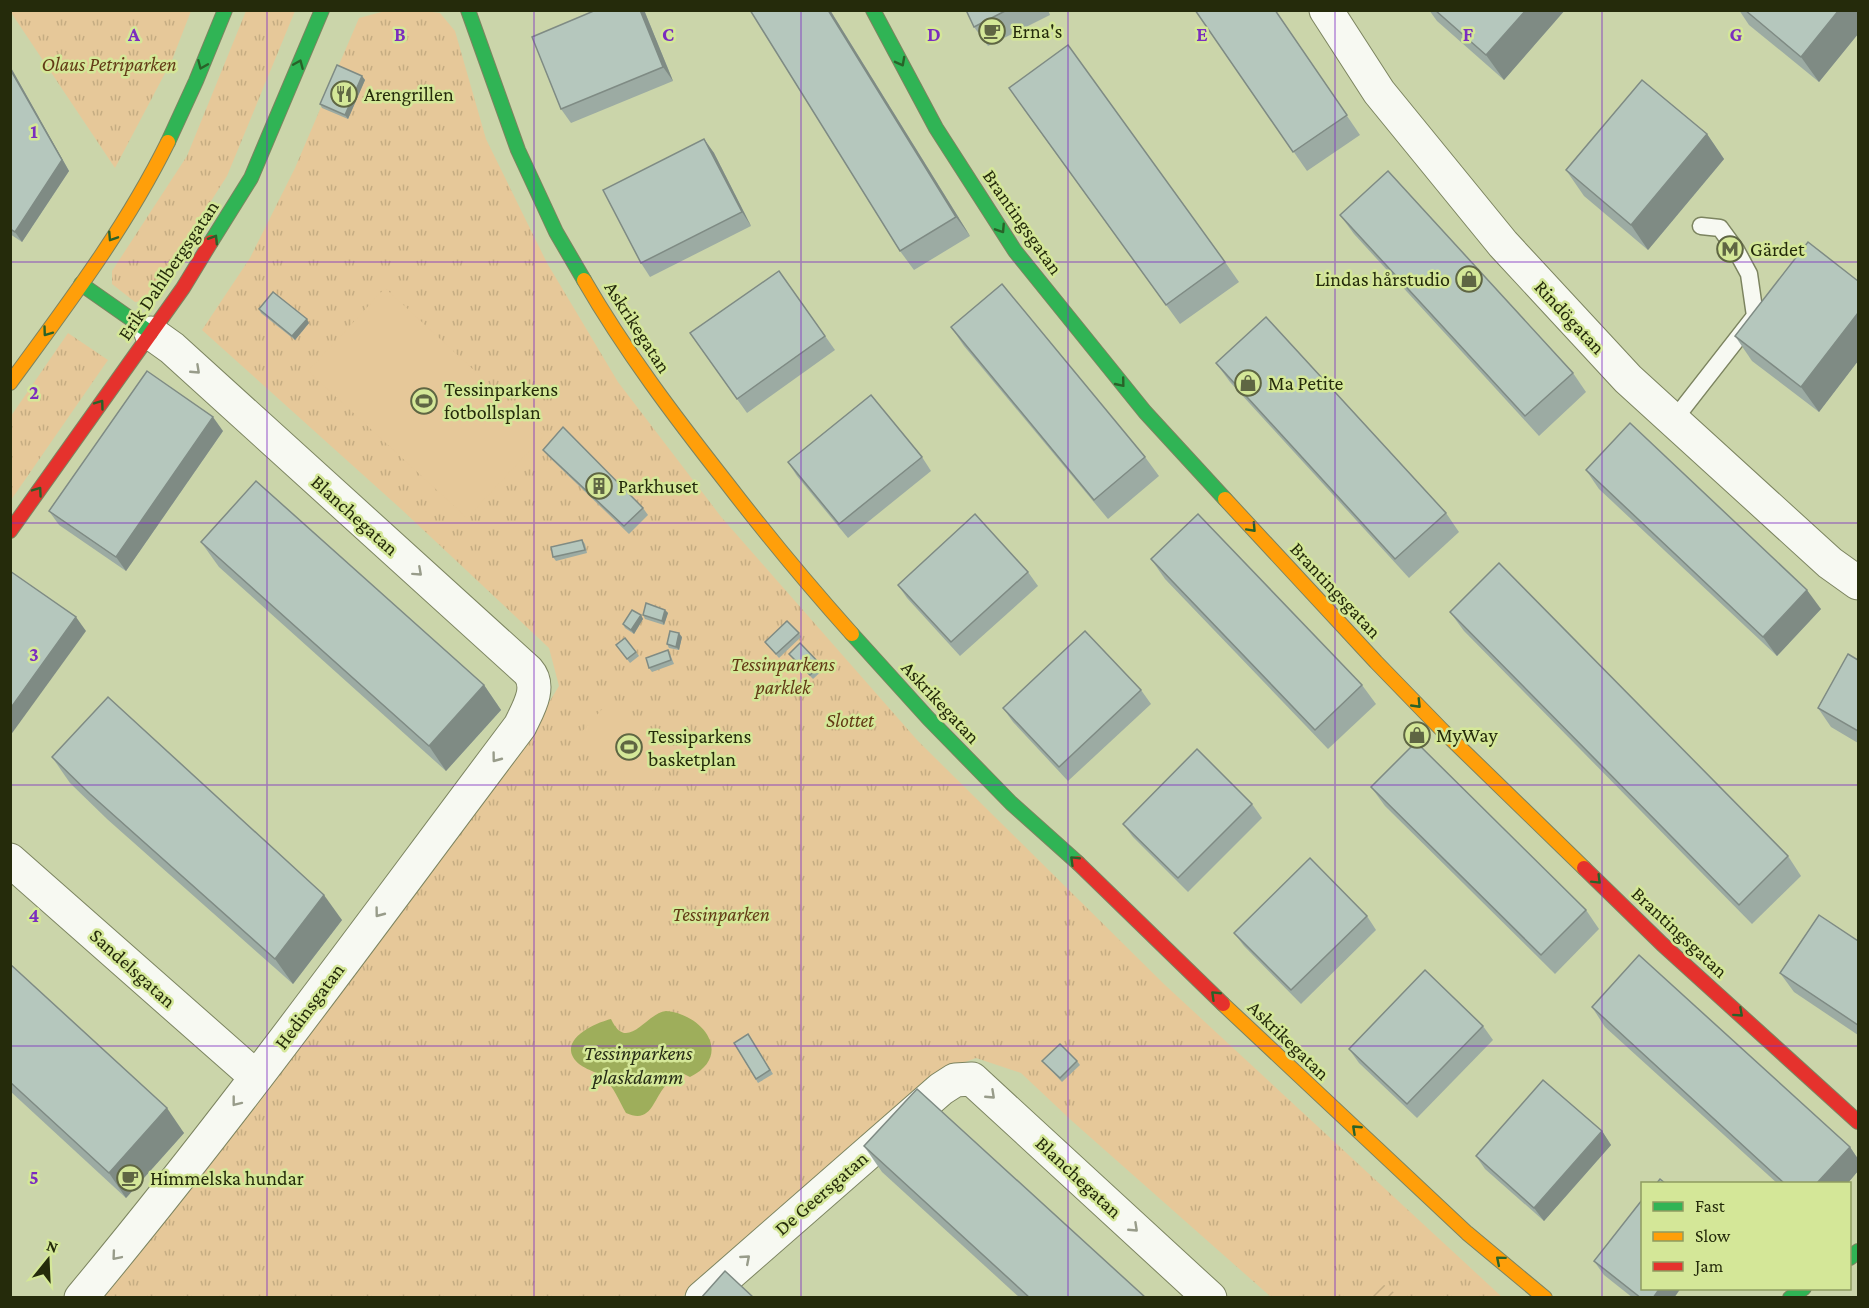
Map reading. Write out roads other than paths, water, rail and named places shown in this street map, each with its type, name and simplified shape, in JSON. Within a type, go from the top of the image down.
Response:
[{"type":"street","points":[[15,366],[81,284],[140,193],[183,111],[225,10]]},
{"type":"street","name":"Erik Dahlbergsgatan","points":[[10,531],[183,288],[251,178],[322,10]]},
{"type":"street","name":"Askrikegatan","points":[[468,10],[518,150],[556,232],[606,318],[675,418],[764,532],[857,639],[1011,803],[1065,851],[1271,1050],[1467,1233],[1545,1298]]},
{"type":"street","name":"Brantingsgatan","points":[[873,10],[936,128],[1015,251],[1145,412],[1376,662],[1443,731],[1662,944],[1858,1122]]},
{"type":"street","name":"Rindögatan","points":[[1326,10],[1379,92],[1503,244],[1628,379],[1830,563],[1858,583]]},
{"type":"street","points":[[81,284],[151,333]]},
{"type":"street","name":"Blanchegatan","points":[[151,333],[172,348],[528,671],[534,677],[535,683],[528,709]]},
{"type":"street","name":"Hedinsgatan","points":[[81,1298],[256,1077],[520,726],[528,709]]},
{"type":"street","name":"Sandelsgatan","points":[[10,860],[256,1077]]},
{"type":"street","name":"Blanchegatan","points":[[941,1089],[955,1080],[972,1079],[1210,1298]]},
{"type":"street","name":"De Geersgatan","points":[[702,1298],[941,1089]]},
{"type":"lane","points":[[1673,421],[1755,316],[1749,274],[1736,250],[1720,228],[1701,226]]},
{"type":"water","name":"Tessinparkens plaskdamm","points":[[666,1011],[692,1019],[701,1027],[711,1047],[710,1058],[703,1068],[690,1077],[684,1074],[669,1082],[647,1113],[635,1116],[626,1113],[607,1081],[576,1061],[571,1050],[572,1043],[590,1027],[605,1021],[611,1019],[617,1029],[624,1033],[637,1029],[659,1013]]},
{"type":"place","name":"Erna's","points":[[992,31]]},
{"type":"place","name":"Arengrillen","points":[[344,94]]},
{"type":"place","name":"Gärdet","points":[[1730,249]]},
{"type":"place","name":"Lindas hårstudio","points":[[1469,279]]},
{"type":"place","name":"Ma Petite","points":[[1248,383]]},
{"type":"place","name":"Tessinparkens fotbollsplan","points":[[424,401]]},
{"type":"place","name":"Parkhuset","points":[[599,486]]},
{"type":"place","name":"MyWay","points":[[1417,735]]},
{"type":"place","name":"Tessiparkens basketplan","points":[[629,747]]},
{"type":"place","name":"Himmelska hundar","points":[[130,1178]]},
{"type":"park label","name":"Olaus Petriparken","points":[[109,64]]},
{"type":"park label","name":"Tessinparkens parklek","points":[[783,676]]},
{"type":"park label","name":"Slottet","points":[[850,720]]},
{"type":"park label","name":"Tessinparken","points":[[721,914]]}]
